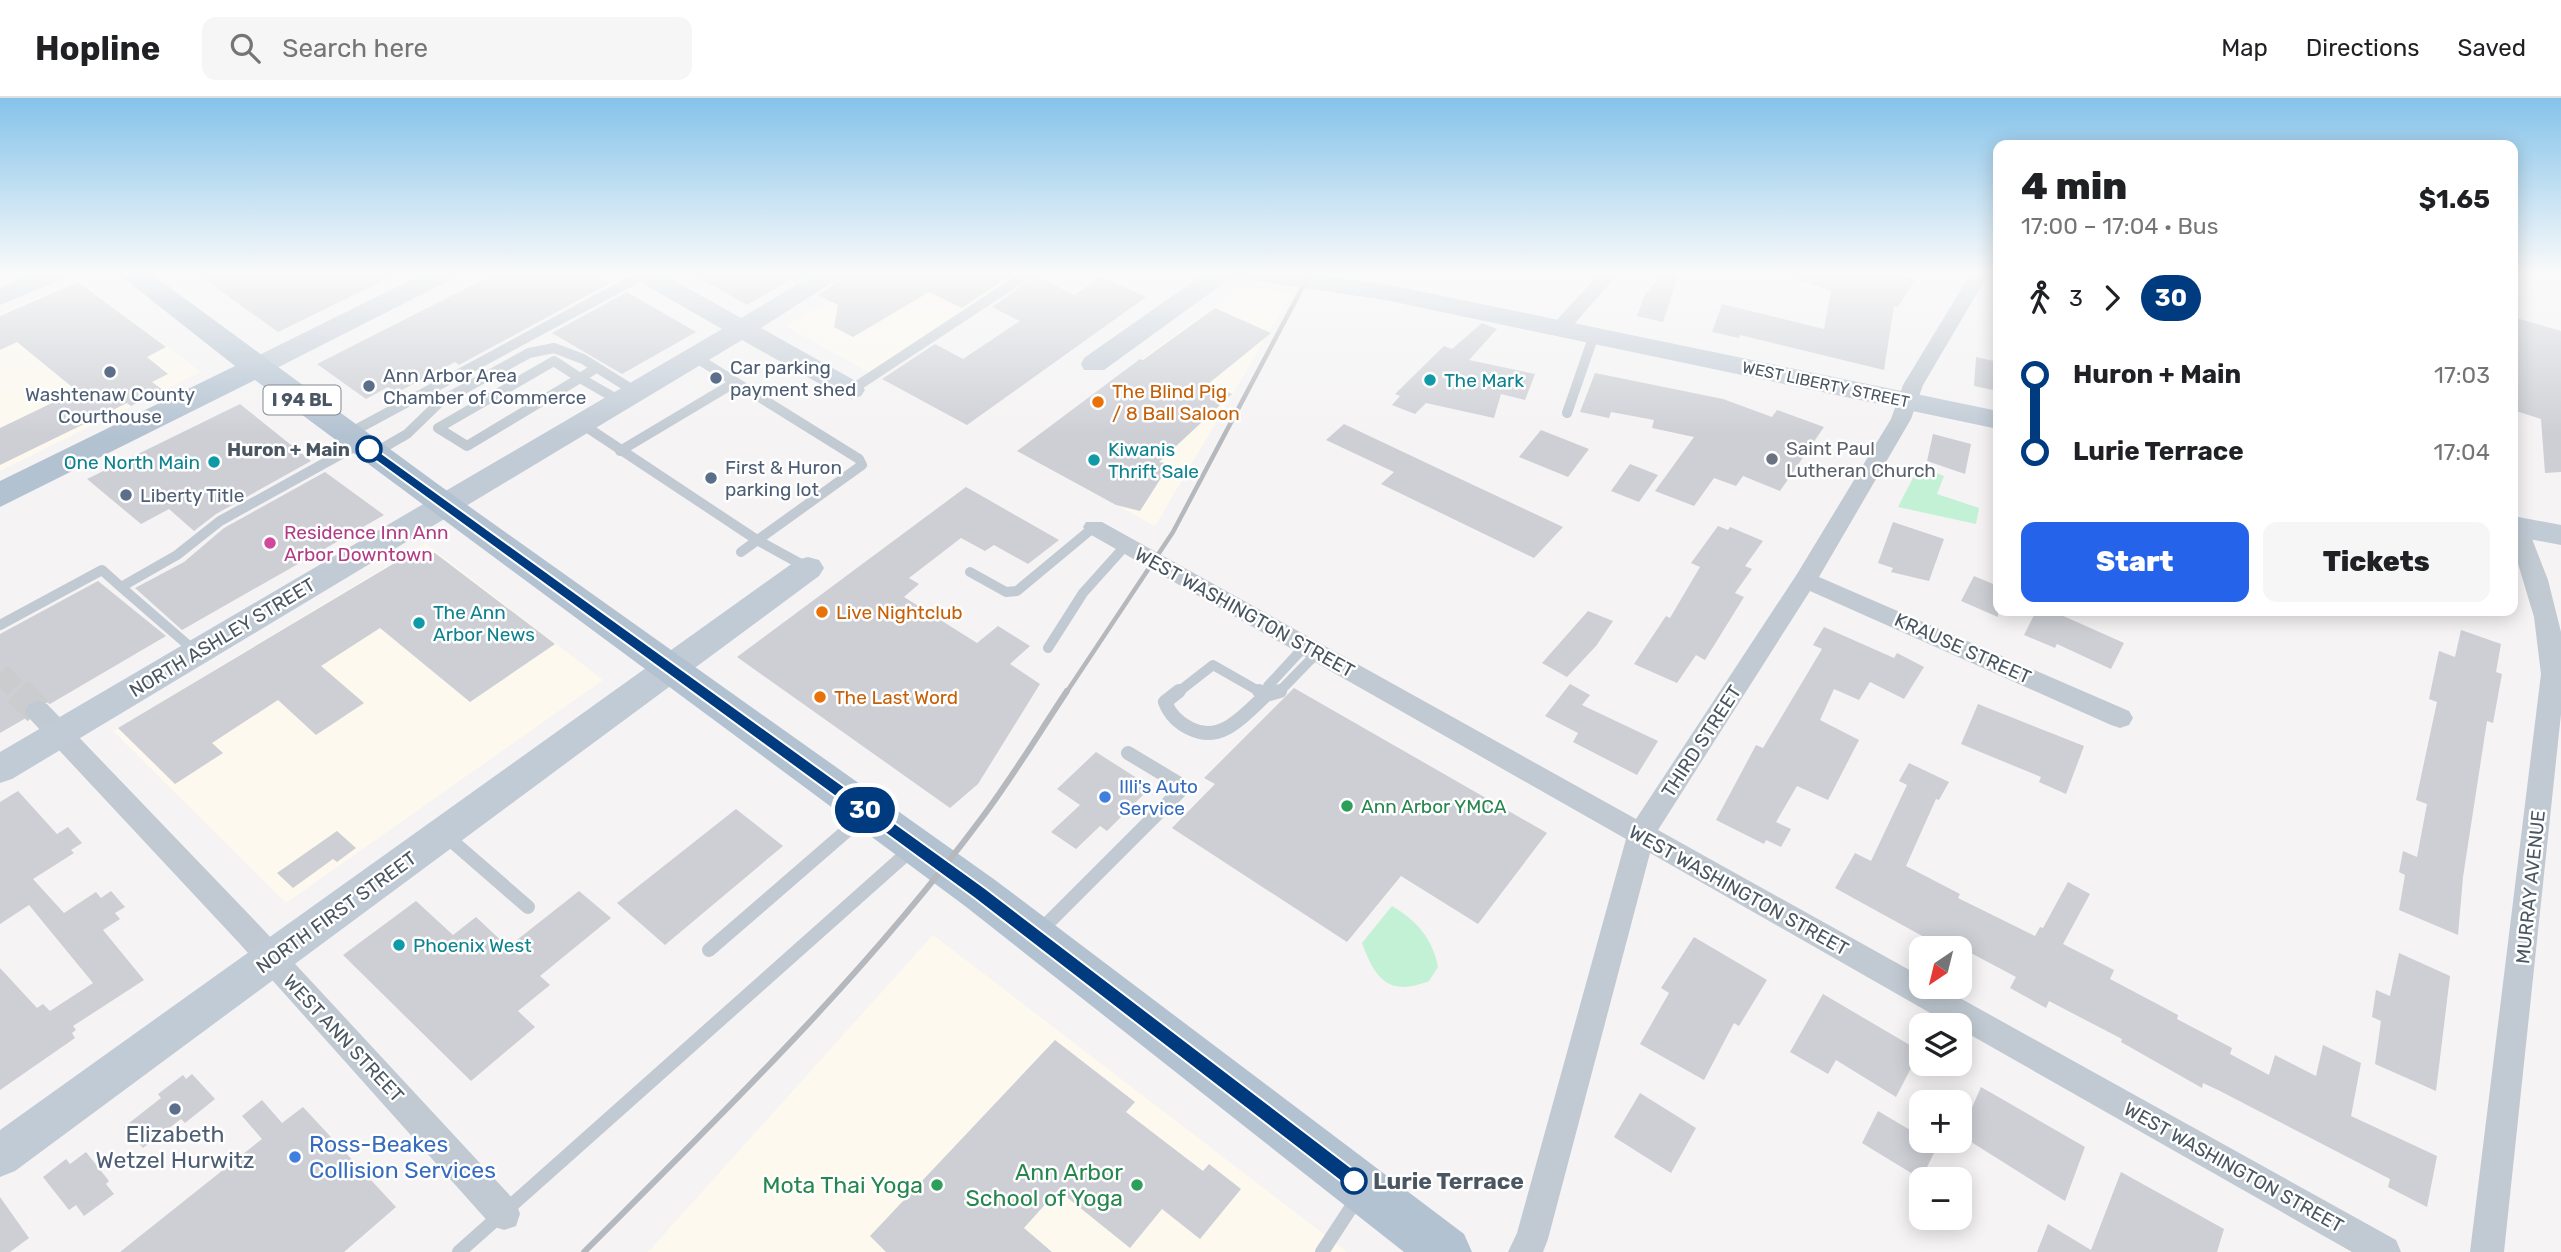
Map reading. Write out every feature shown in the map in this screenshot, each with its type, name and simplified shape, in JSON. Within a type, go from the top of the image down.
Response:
[{"type":"main road","name":"I 94 BL","points":[[204,327],[444,505],[672,668],[1036,935],[1446,1252]]},
{"type":"main road","points":[[0,495],[257,366]]},
{"type":"street","points":[[257,366],[336,327]]},
{"type":"street","points":[[736,327],[851,390]]},
{"type":"street","name":"NORTH ASHLEY STREET","points":[[0,769],[49,723],[197,652],[747,327]]},
{"type":"street","points":[[1094,364],[1146,327]]},
{"type":"street","name":"WEST LIBERTY STREET","points":[[1555,327],[1993,419]]},
{"type":"street","name":"THIRD STREET","points":[[1525,1252],[1532,1239],[1641,834],[1805,580],[1901,419],[1913,385],[1948,327]]},
{"type":"street","name":"WEST WASHINGTON STREET","points":[[1094,527],[2384,1252]]},
{"type":"street","points":[[2518,527],[2561,536]]},
{"type":"street","name":"MURRAY AVENUE","points":[[2487,1252],[2553,674],[2553,646],[2533,569],[2518,533]]},
{"type":"street","name":"NORTH FIRST STREET","points":[[0,1156],[445,835],[808,568]]},
{"type":"street","name":"KRAUSE STREET","points":[[1805,580],[2120,718]]},
{"type":"street","name":"WEST ANN STREET","points":[[49,723],[504,1213]]},
{"type":"lane","points":[[121,587],[177,555],[220,521],[361,444],[556,327]]},
{"type":"lane","points":[[851,390],[948,327]]},
{"type":"lane","points":[[1567,413],[1594,335]]},
{"type":"lane","points":[[361,444],[407,435],[440,402],[529,353],[554,348],[596,368],[628,397]]},
{"type":"lane","points":[[695,357],[859,459],[862,465],[741,552]]},
{"type":"lane","points":[[596,368],[580,378],[467,446],[438,428],[554,361],[580,378],[628,397]]},
{"type":"lane","points":[[620,451],[734,383]]},
{"type":"lane","points":[[582,424],[757,540],[808,568]]},
{"type":"lane","points":[[970,572],[1006,592],[1017,591],[1094,527]]},
{"type":"lane","points":[[1048,648],[1071,606],[1105,564],[1126,545]]},
{"type":"lane","points":[[0,625],[102,570],[197,652]]},
{"type":"lane","points":[[1266,695],[1213,665],[1165,702],[1170,717],[1195,733],[1208,736],[1221,734],[1266,695],[1268,686],[1311,649]]},
{"type":"lane","points":[[1036,935],[1179,792],[1178,783],[1128,752]]},
{"type":"lane","points":[[709,950],[868,813]]},
{"type":"lane","points":[[445,835],[528,907]]},
{"type":"lane","points":[[459,1252],[915,846]]},
{"type":"lane","points":[[1322,1252],[1364,1188]]},
{"type":"shaded area","name":"Washtenaw County Courthouse","points":[[0,327],[140,327],[201,372],[0,471]]},
{"type":"shaded area","points":[[788,327],[943,327],[872,374]]},
{"type":"shaded area","points":[[1186,327],[1272,327],[1155,526],[1017,451]]},
{"type":"shaded area","points":[[425,543],[603,680],[286,903],[113,731]]},
{"type":"shaded area","points":[[933,935],[1347,1252],[648,1252]]},
{"type":"green space","points":[[1919,466],[1944,476],[1937,494],[1979,508],[1976,524],[1898,507]]},
{"type":"green space","points":[[1392,906],[1409,917],[1428,939],[1438,967],[1429,981],[1403,987],[1394,986],[1378,975],[1367,956],[1362,943]]},
{"type":"building","name":"Washtenaw County Courthouse","points":[[0,327],[139,327],[166,347],[147,357],[168,374],[152,382],[163,390],[131,406],[127,403],[0,465],[0,428],[77,391],[17,342],[0,350]]},
{"type":"building","points":[[271,327],[289,327],[278,332]]},
{"type":"building","points":[[390,327],[529,327],[459,365],[455,362],[396,393],[388,387],[366,399],[317,364]]},
{"type":"building","points":[[563,327],[687,327],[696,332],[622,374],[552,333]]},
{"type":"building","points":[[834,327],[870,327],[853,337]]},
{"type":"building","points":[[1011,327],[1104,327],[967,425],[882,379],[935,344],[963,359]]},
{"type":"building","points":[[1189,327],[1257,327],[1271,333],[1208,384],[1232,394],[1159,462],[1170,464],[1140,511],[1116,505],[1017,451],[1140,359],[1143,360]]},
{"type":"building","points":[[1478,327],[1497,329],[1469,360],[1535,374],[1525,400],[1501,394],[1494,418],[1426,403],[1415,414],[1392,405],[1400,396],[1395,394],[1444,346],[1452,349]]},
{"type":"building","points":[[1714,327],[1824,329],[1824,327],[1891,327],[1884,370],[1740,335],[1739,338],[1712,332]]},
{"type":"building","points":[[2518,327],[2547,327],[2561,331],[2561,472],[2545,473],[2541,419],[2518,412]]},
{"type":"building","points":[[1976,357],[1993,361],[1993,390],[1974,386]]},
{"type":"building","points":[[1595,373],[1723,399],[1772,417],[1777,410],[1824,427],[1780,491],[1743,476],[1736,486],[1714,478],[1694,506],[1655,491],[1694,437],[1652,428],[1654,420],[1611,412],[1609,418],[1580,412]]},
{"type":"building","name":"One North Main","points":[[240,404],[311,461],[216,514],[194,531],[169,509],[141,524],[87,479]]},
{"type":"building","points":[[1344,424],[1563,527],[1534,558],[1381,484],[1394,472],[1326,440]]},
{"type":"building","points":[[1541,430],[1589,449],[1568,477],[1519,457]]},
{"type":"building","points":[[1933,434],[1971,444],[1965,474],[1927,461]]},
{"type":"building","points":[[1630,464],[1658,475],[1639,502],[1611,491]]},
{"type":"building","name":"Residence Inn Ann Arbor Downtown","points":[[325,472],[384,515],[182,630],[135,588],[184,562],[224,528]]},
{"type":"building","points":[[966,487],[1059,540],[1028,564],[994,545],[985,551],[961,538],[909,578],[919,584],[904,597],[977,643],[998,626],[1030,646],[1010,664],[1040,684],[978,784],[950,808],[737,657]]},
{"type":"building","points":[[1893,522],[1944,539],[1929,581],[1891,572],[1893,568],[1878,563]]},
{"type":"building","points":[[1718,526],[1728,530],[1730,527],[1763,541],[1745,566],[1752,569],[1735,593],[1744,597],[1705,660],[1696,655],[1677,683],[1634,664],[1666,616],[1670,618],[1700,567],[1691,563]]},
{"type":"building","points":[[435,553],[555,644],[470,702],[380,628],[321,666],[364,703],[316,735],[278,700],[212,743],[223,753],[175,784],[118,728],[408,555]]},
{"type":"building","points":[[1974,576],[1993,584],[1993,615],[1961,601]]},
{"type":"building","points":[[98,581],[166,636],[50,704],[39,699],[28,702],[23,710],[26,718],[0,733],[0,634]]},
{"type":"building","points":[[1588,611],[1613,621],[1596,646],[1567,677],[1542,663]]},
{"type":"building","points":[[2034,616],[2063,616],[2124,643],[2111,669],[2057,644],[2055,648],[2024,635]]},
{"type":"building","points":[[1824,627],[1894,658],[1897,653],[1924,667],[1904,699],[1870,682],[1859,700],[1834,689],[1820,720],[1859,740],[1828,800],[1797,786],[1776,822],[1791,829],[1781,847],[1766,840],[1764,844],[1716,820],[1756,745],[1763,748],[1822,649],[1813,645]]},
{"type":"building","points":[[2461,630],[2501,644],[2496,672],[2502,674],[2493,723],[2487,721],[2463,877],[2458,935],[2399,910],[2405,875],[2399,872],[2403,851],[2417,857],[2427,804],[2416,800],[2437,702],[2429,699],[2439,651],[2455,657]]},
{"type":"building","points":[[1570,684],[1590,695],[1582,705],[1658,741],[1637,775],[1573,742],[1578,733],[1545,716]]},
{"type":"building","name":"Ann Arbor YMCA","points":[[1294,688],[1547,833],[1478,924],[1401,876],[1347,942],[1172,828],[1215,784],[1204,778]]},
{"type":"building","points":[[1978,704],[2084,746],[2066,794],[2039,782],[2041,777],[1961,744]]},
{"type":"building","name":"Illi's Auto Service","points":[[1096,752],[1151,787],[1107,831],[1100,826],[1076,849],[1051,832],[1080,805],[1057,789]]},
{"type":"building","points":[[1909,763],[1949,782],[1939,800],[1936,799],[1906,866],[1960,894],[1958,898],[2035,936],[2040,927],[2043,928],[2068,882],[2090,894],[2063,944],[2114,970],[2110,979],[2178,1015],[2177,1019],[2232,1048],[2230,1054],[2269,1075],[2275,1055],[2316,1076],[2323,1045],[2361,1063],[2351,1116],[2437,1156],[2427,1207],[2388,1187],[2390,1179],[2218,1090],[2203,1083],[2202,1088],[2121,1042],[2122,1039],[2049,1001],[2046,1008],[2010,988],[2016,977],[1972,954],[1972,936],[1922,936],[1835,888],[1855,853],[1871,861],[1907,785],[1899,781]]},
{"type":"building","points":[[18,791],[57,834],[68,827],[82,843],[71,850],[74,853],[33,879],[64,913],[96,892],[101,898],[111,891],[125,907],[115,913],[120,919],[103,930],[144,980],[73,1026],[76,1030],[72,1033],[75,1038],[0,1090],[0,968],[37,1008],[43,1004],[50,1011],[93,983],[29,905],[0,924],[0,802]]},
{"type":"building","points":[[736,809],[783,846],[665,945],[617,903]]},
{"type":"building","points":[[337,831],[356,848],[337,862],[333,859],[293,888],[277,873]]},
{"type":"building","points":[[579,891],[611,918],[540,976],[550,985],[518,1011],[535,1027],[471,1081],[343,955],[416,901],[453,935],[476,917],[508,947]]},
{"type":"building","points":[[1694,937],[1767,980],[1739,1026],[1734,1023],[1704,1080],[1640,1044],[1669,993],[1661,988]]},
{"type":"building","points":[[2399,953],[2450,976],[2436,1091],[2375,1064],[2381,1021],[2372,1017],[2376,990],[2390,996]]},
{"type":"building","points":[[1823,994],[1909,1045],[1909,1072],[1896,1097],[1836,1060],[1828,1074],[1790,1052]]},
{"type":"building","points":[[1055,1040],[1135,1102],[1126,1112],[1203,1171],[1209,1164],[1241,1189],[1200,1239],[1162,1209],[1130,1248],[1058,1190],[1024,1228],[1052,1252],[886,1252],[870,1236]]},
{"type":"building","name":"Elizabeth Wetzel Hurwitz","points":[[192,1074],[215,1099],[185,1123],[181,1119],[143,1148],[124,1127],[161,1098],[158,1094],[183,1075],[186,1079]]},
{"type":"building","points":[[1981,1087],[2085,1147],[2065,1201],[1972,1143],[1972,1108]]},
{"type":"building","points":[[1640,1093],[1696,1128],[1671,1173],[1614,1137]]},
{"type":"building","name":"Ross-Beakes Collision Services","points":[[262,1100],[282,1123],[303,1107],[396,1207],[344,1252],[120,1252],[262,1139],[242,1116]]},
{"type":"building","points":[[1878,1111],[1909,1129],[1909,1153],[1934,1153],[1927,1167],[1909,1167],[1909,1172],[1862,1143]]},
{"type":"building","points":[[86,1152],[109,1181],[106,1184],[114,1194],[84,1216],[76,1205],[69,1210],[43,1177],[66,1159],[70,1164]]},
{"type":"building","points":[[2121,1172],[2224,1229],[2217,1252],[2037,1252],[2048,1224],[2091,1250]]},
{"type":"building","points":[[0,1197],[29,1238],[10,1252],[0,1252]]},
{"type":"tunnel","points":[[0,673],[38,711]]},
{"type":"railway","points":[[1066,693],[1173,532],[1282,327]]},
{"type":"railway","points":[[584,1252],[791,1042],[889,933],[992,803],[1067,691]]},
{"type":"bus line","name":"30","points":[[369,449],[980,893],[1354,1181]]},
{"type":"place","name":"Washtenaw County Courthouse","points":[[110,372]]},
{"type":"place","name":"Car parking payment shed","points":[[716,378]]},
{"type":"place","name":"The Mark","points":[[1430,380]]},
{"type":"place","name":"Ann Arbor Area Chamber of Commerce","points":[[369,386]]},
{"type":"place","name":"The Blind Pig / 8 Ball Saloon","points":[[1098,402]]},
{"type":"place","name":"Huron + Main","points":[[369,449]]},
{"type":"place","name":"Saint Paul Lutheran Church","points":[[1772,459]]},
{"type":"place","name":"Kiwanis Thrift Sale","points":[[1094,460]]},
{"type":"place","name":"One North Main","points":[[214,462]]},
{"type":"place","name":"First & Huron parking lot","points":[[711,478]]},
{"type":"place","name":"Liberty Title","points":[[126,495]]},
{"type":"place","name":"Residence Inn Ann Arbor Downtown","points":[[270,543]]},
{"type":"place","name":"Live Nightclub","points":[[822,612]]},
{"type":"place","name":"The Ann Arbor News","points":[[419,623]]},
{"type":"place","name":"The Last Word","points":[[820,697]]},
{"type":"place","name":"Illi's Auto Service","points":[[1105,797]]},
{"type":"place","name":"Ann Arbor YMCA","points":[[1347,806]]},
{"type":"place","name":"Phoenix West","points":[[399,945]]},
{"type":"place","name":"Elizabeth Wetzel Hurwitz","points":[[175,1109]]},
{"type":"place","name":"Ross-Beakes Collision Services","points":[[295,1157]]},
{"type":"place","name":"Lurie Terrace","points":[[1354,1181]]},
{"type":"place","name":"Mota Thai Yoga","points":[[937,1185]]},
{"type":"place","name":"Ann Arbor School of Yoga","points":[[1137,1185]]}]
